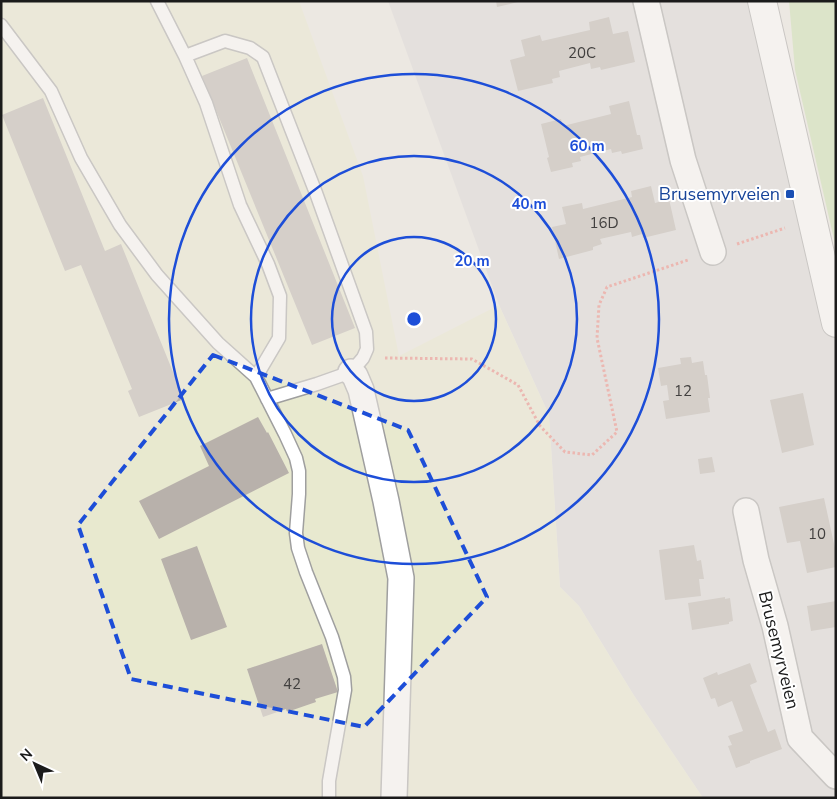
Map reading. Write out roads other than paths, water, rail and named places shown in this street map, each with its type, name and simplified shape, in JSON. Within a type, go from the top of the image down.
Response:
[{"type":"street","points":[[646,1],[683,160],[713,252]]},
{"type":"street","points":[[762,1],[836,323]]},
{"type":"street","points":[[357,365],[355,376],[361,390],[401,578],[394,798]]},
{"type":"street","name":"Brusemyrveien","points":[[746,511],[756,560],[775,626],[800,738],[836,776]]},
{"type":"lane","points":[[157,1],[206,103],[240,205],[268,264],[280,296],[279,338],[256,377]]},
{"type":"lane","points":[[1,25],[51,91],[81,158],[120,225],[157,274],[218,342],[256,377],[296,458],[299,471],[296,533],[298,548],[332,637],[344,677],[345,690],[330,781],[329,798]]},
{"type":"lane","points":[[185,56],[225,41],[250,48],[263,57],[316,192],[366,332],[367,349],[357,365],[317,384],[267,399]]},
{"type":"place","name":"Brusemyrveien","points":[[790,194]]}]
